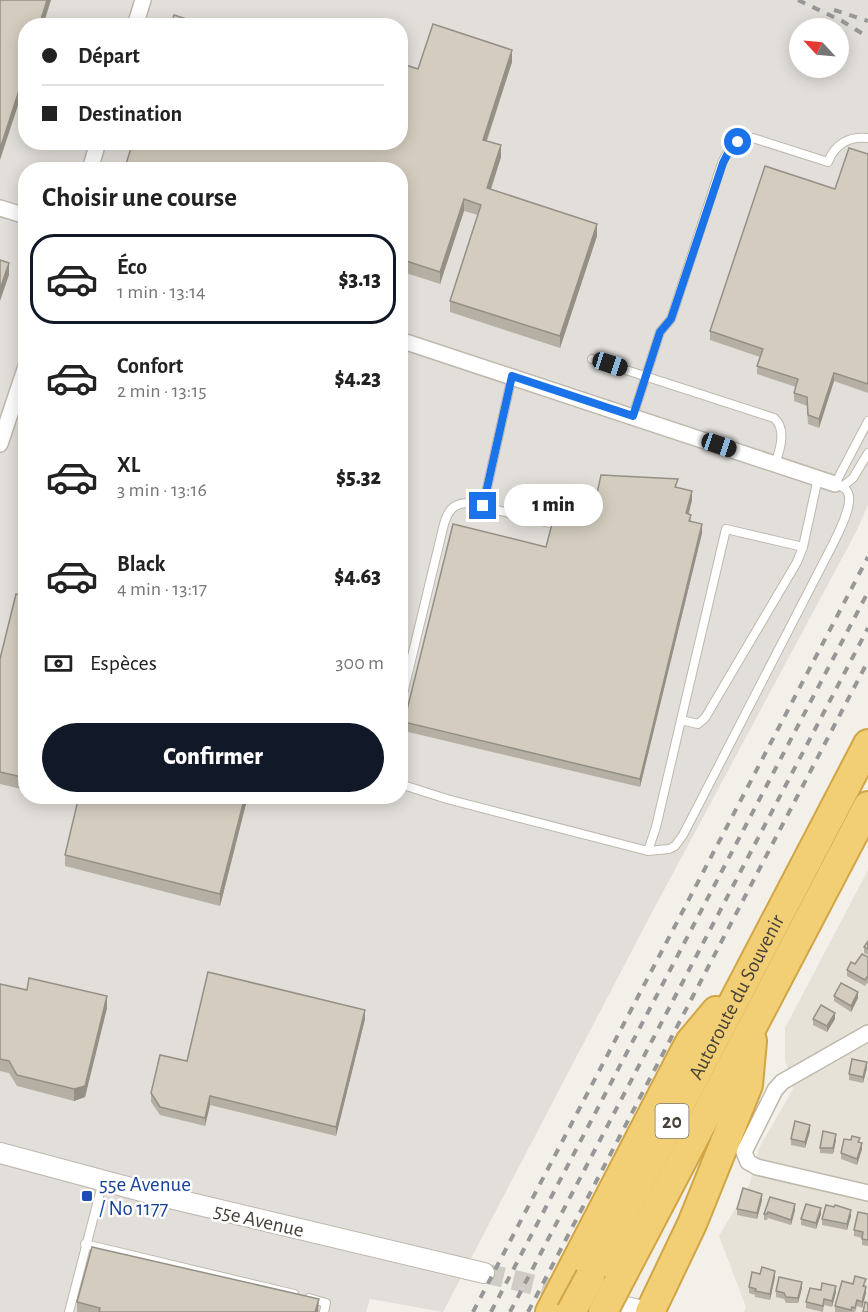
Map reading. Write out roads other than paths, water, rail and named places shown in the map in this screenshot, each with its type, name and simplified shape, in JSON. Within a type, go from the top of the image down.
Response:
[{"type":"highway","name":"Autoroute du Souvenir","points":[[557,1301],[590,1277],[868,744]]},
{"type":"highway","name":"Autoroute du Souvenir","points":[[603,1312],[868,806]]},
{"type":"highway","points":[[557,1301],[686,1050],[754,965]]},
{"type":"highway","points":[[648,1312],[692,1224],[747,1085],[754,1024]]},
{"type":"street","points":[[137,18],[143,0]]},
{"type":"street","points":[[0,208],[18,214]]},
{"type":"street","points":[[408,343],[838,485]]},
{"type":"street","points":[[0,444],[18,390]]},
{"type":"street","points":[[868,1033],[787,1078],[778,1086],[745,1147],[744,1156],[748,1162],[757,1167],[868,1193]]},
{"type":"street","name":"55e Avenue","points":[[0,1153],[103,1181],[484,1273]]},
{"type":"street","points":[[557,1301],[648,1312]]},
{"type":"lane","points":[[633,416],[660,332],[671,319],[723,163],[731,147],[753,138],[828,162],[840,145],[847,140],[859,137],[868,138]]},
{"type":"lane","points":[[592,359],[774,418],[780,424],[781,431],[780,448],[775,464]]},
{"type":"lane","points":[[483,506],[512,376]]},
{"type":"lane","points":[[838,485],[868,421]]},
{"type":"lane","points":[[838,485],[853,478],[868,453]]},
{"type":"lane","points":[[681,720],[698,724],[705,718],[792,569],[803,547],[818,478]]},
{"type":"lane","points":[[408,787],[447,799],[648,851],[669,849],[675,846],[683,835],[834,542],[849,504],[847,490],[838,485]]},
{"type":"lane","points":[[408,674],[450,510],[461,503],[483,506],[554,524]]},
{"type":"lane","points":[[648,851],[656,827],[726,529],[803,547]]},
{"type":"lane","points":[[69,1312],[103,1181]]},
{"type":"lane","points":[[86,1244],[283,1290],[326,1303],[324,1312]]},
{"type":"tunnel","points":[[484,1273],[548,1288]]},
{"type":"railway","points":[[798,0],[842,21],[868,37]]},
{"type":"railway","points":[[834,10],[868,21]]},
{"type":"railway","points":[[473,1312],[868,557]]},
{"type":"railway","points":[[491,1312],[868,592]]},
{"type":"railway","points":[[510,1312],[868,628]]},
{"type":"railway","points":[[528,1312],[868,661]]},
{"type":"place","name":"55e Avenue / No 1177","points":[[87,1196]]}]
